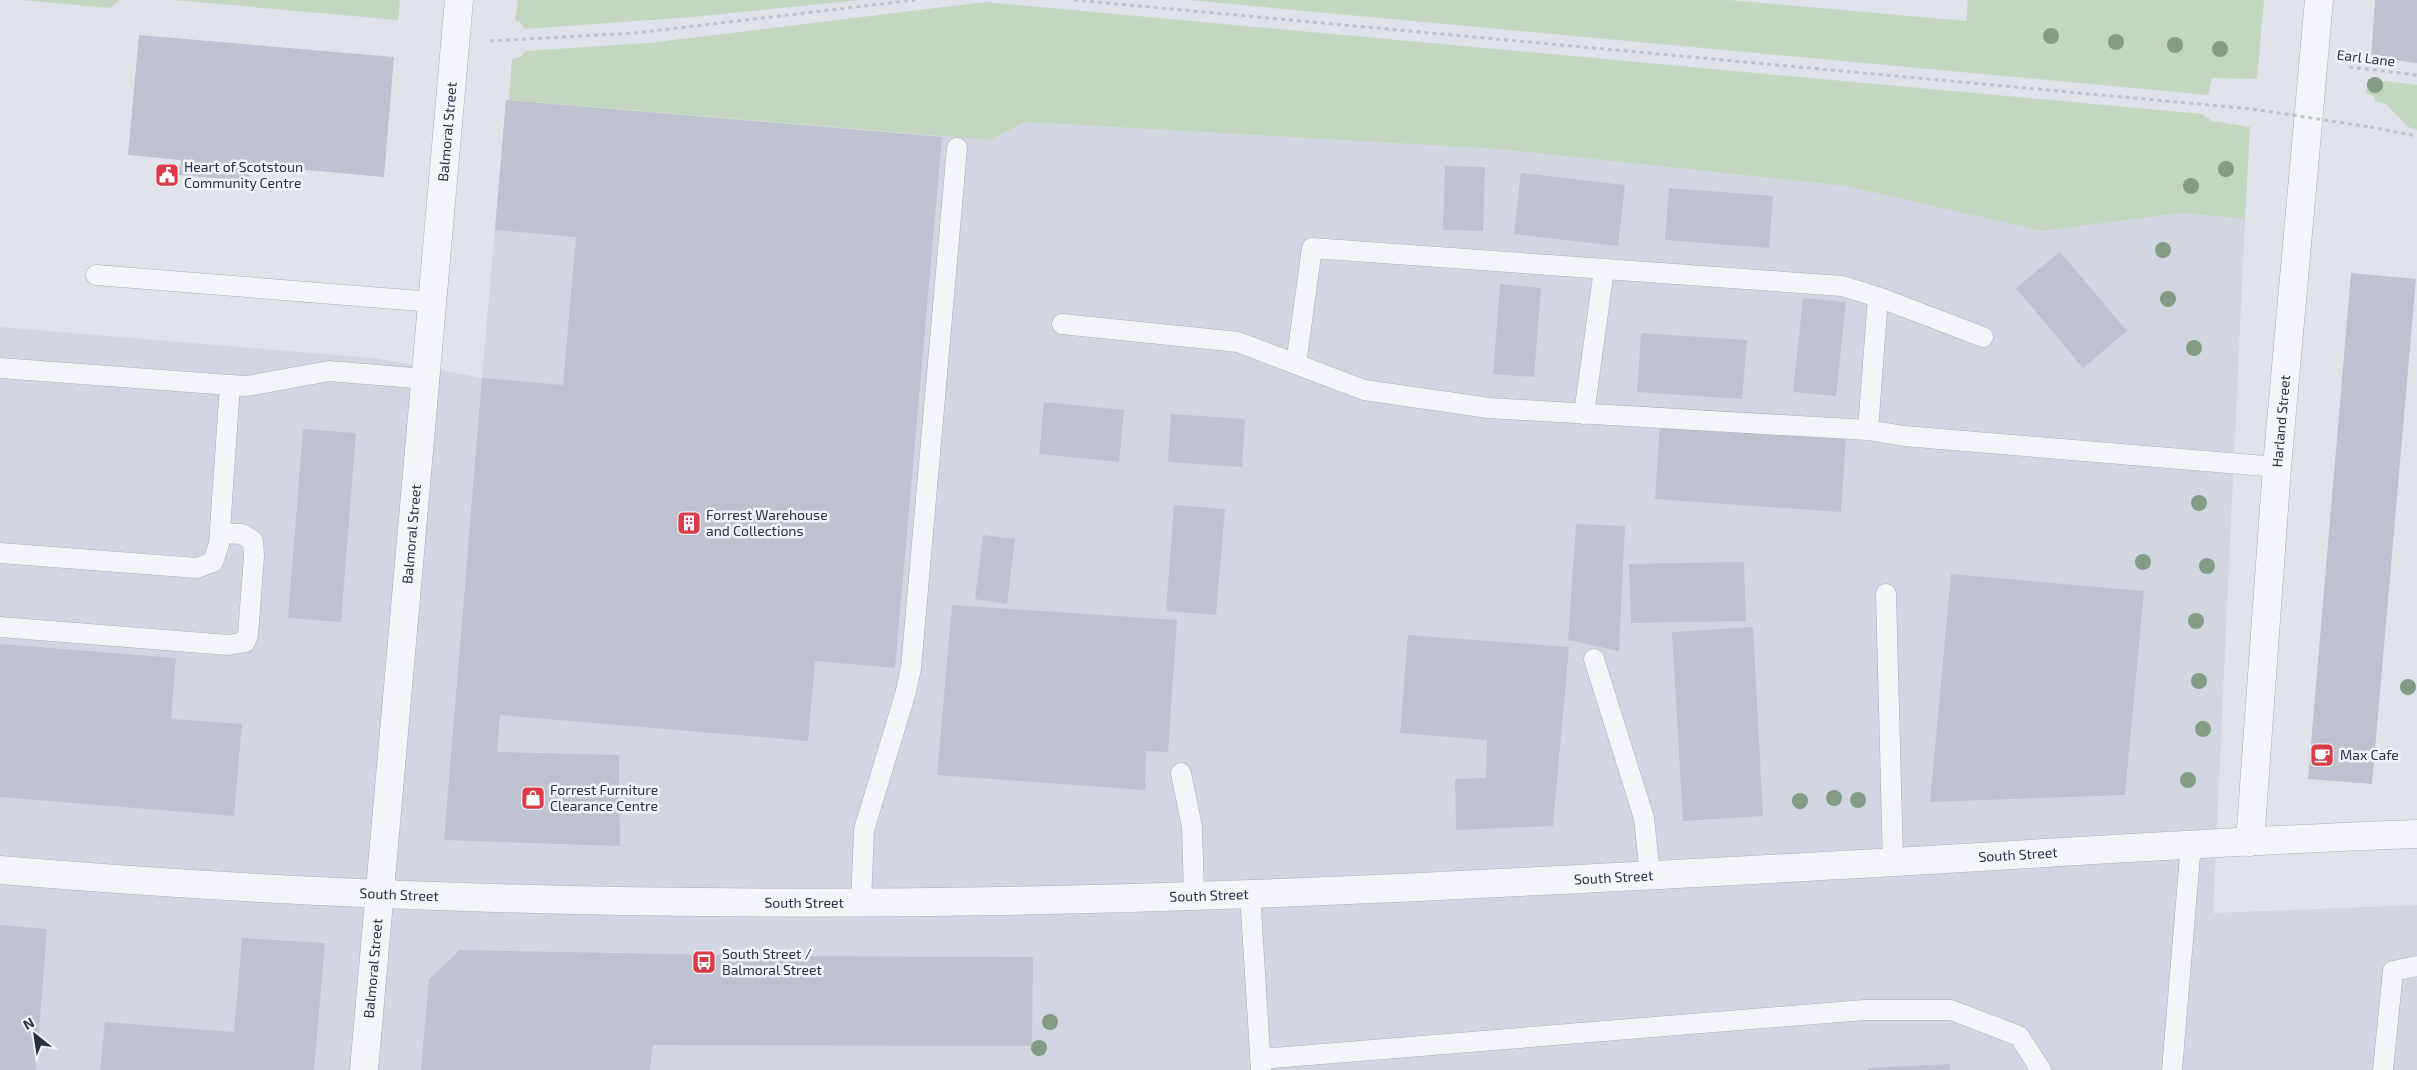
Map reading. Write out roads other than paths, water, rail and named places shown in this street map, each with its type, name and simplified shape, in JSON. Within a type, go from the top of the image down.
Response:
[{"type":"street","name":"Balmoral Street","points":[[364,1070],[378,892],[459,0]]},
{"type":"street","name":"Harland Street","points":[[2250,842],[2277,468],[2319,0]]},
{"type":"street","name":"South Street","points":[[0,870],[244,886],[378,892],[583,899],[861,903],[1250,894],[1650,875],[2192,844],[2417,834]]},
{"type":"lane","points":[[861,903],[864,830],[911,668],[957,148]]},
{"type":"lane","points":[[1296,364],[1312,248],[1842,286],[1878,297],[1983,337]]},
{"type":"lane","points":[[1584,414],[1604,269]]},
{"type":"lane","points":[[96,275],[433,302]]},
{"type":"lane","points":[[1868,430],[1878,297]]},
{"type":"lane","points":[[1062,324],[1238,342],[1364,390],[1489,408],[1868,430],[1904,436],[2277,468]]},
{"type":"lane","points":[[0,368],[247,386],[329,371],[426,378]]},
{"type":"lane","points":[[0,553],[197,568],[213,562],[218,554],[230,385]]},
{"type":"lane","points":[[0,626],[228,645],[244,642],[248,635],[254,556],[253,541],[242,534],[220,533]]},
{"type":"lane","points":[[1886,594],[1893,862]]},
{"type":"lane","points":[[1594,659],[1644,818],[1650,875]]},
{"type":"lane","points":[[1181,773],[1192,827],[1194,896]]},
{"type":"lane","points":[[2172,1070],[2192,844]]},
{"type":"lane","points":[[1250,894],[1260,1065],[1864,1010],[1951,1010],[2019,1036],[2041,1070]]},
{"type":"lane","points":[[2383,1070],[2393,971],[2417,966]]},
{"type":"place","name":"Heart of Scotstoun Community Centre","points":[[167,175]]},
{"type":"place","name":"Forrest Warehouse and Collections","points":[[689,523]]},
{"type":"place","name":"Max Cafe","points":[[2322,755]]},
{"type":"place","name":"Forrest Furniture Clearance Centre","points":[[533,798]]},
{"type":"place","name":"South Street / Balmoral Street","points":[[704,962]]}]
